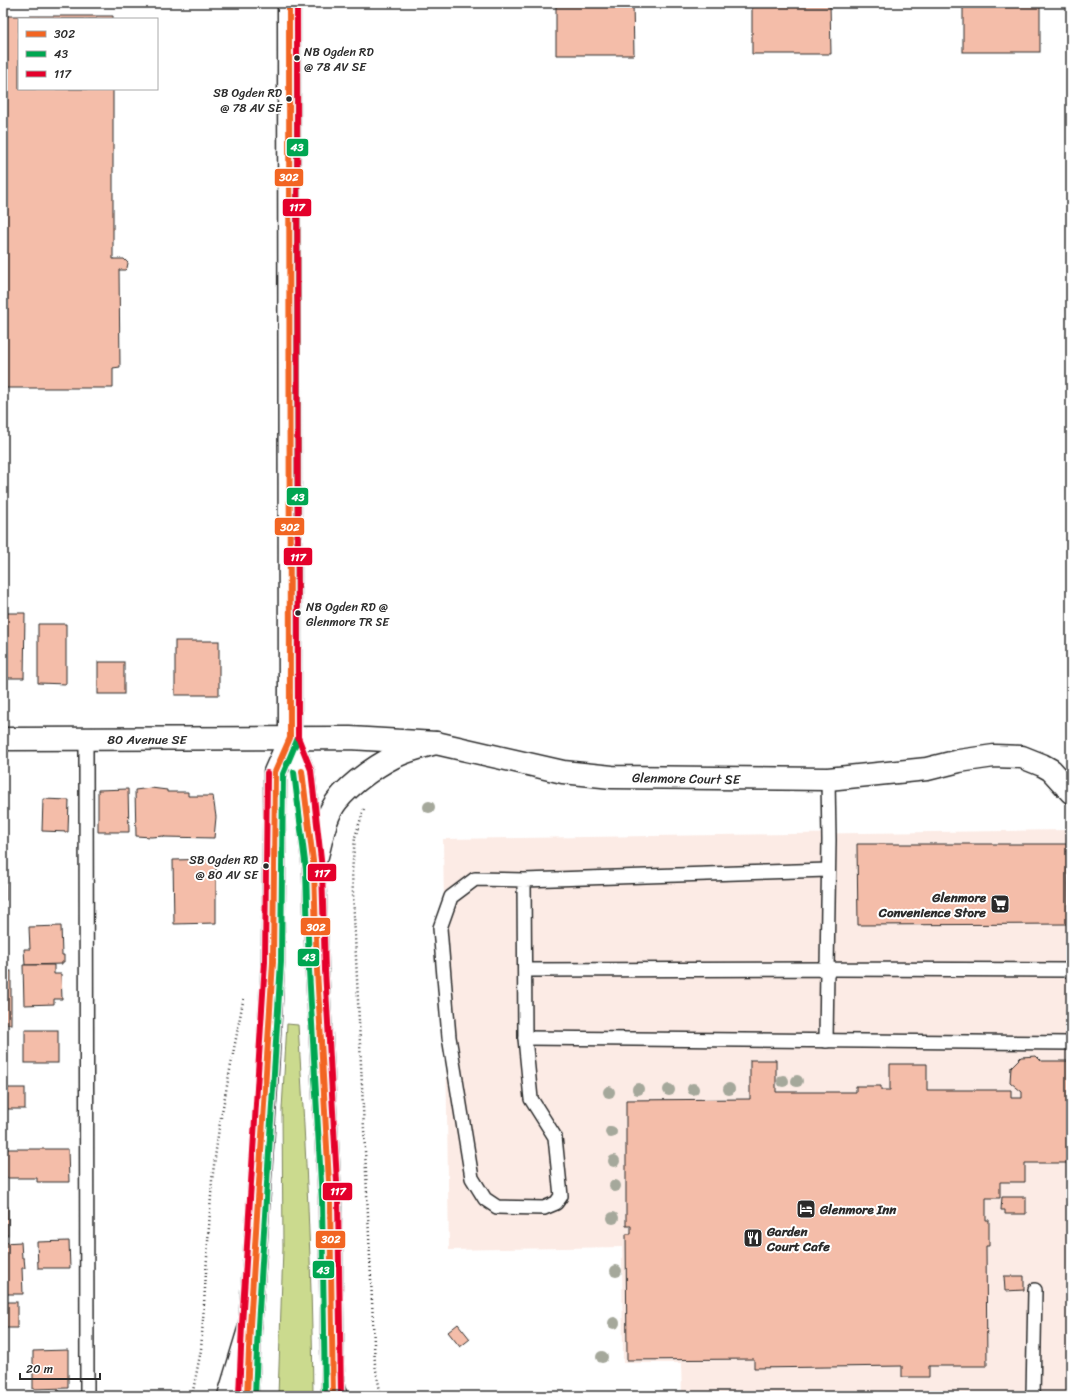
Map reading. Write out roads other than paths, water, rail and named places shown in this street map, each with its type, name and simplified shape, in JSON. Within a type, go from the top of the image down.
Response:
[{"type":"main road","points":[[289,3],[290,738],[303,772],[314,869],[317,970],[330,1200],[334,1394]]},
{"type":"main road","points":[[247,1396],[273,962],[275,772],[290,738]]},
{"type":"main road","name":"80 Avenue SE","points":[[3,739],[290,738]]},
{"type":"main road","name":"Glenmore Court SE","points":[[290,738],[350,738],[436,743],[563,772],[612,777],[828,779],[927,768],[958,761],[994,756],[1022,757],[1051,770],[1071,792]]},
{"type":"main road","points":[[314,869],[326,822],[336,802],[374,768],[403,753],[436,743]]},
{"type":"main road","points":[[229,1396],[250,1326]]},
{"type":"lane","points":[[86,739],[86,1396]]},
{"type":"lane","points":[[826,1041],[829,840],[828,779]]},
{"type":"lane","points":[[524,880],[525,1038],[531,1099],[555,1137],[561,1196],[556,1203],[544,1208],[498,1207],[484,1199],[472,1178],[449,1037],[440,928],[451,897],[475,879],[524,880],[828,870]]},
{"type":"lane","points":[[525,970],[1071,970]]},
{"type":"lane","points":[[525,1038],[1071,1042]]},
{"type":"lane","points":[[1033,1396],[1035,1290]]},
{"type":"place","name":"NB Ogden RD @ 78 AV SE","points":[[297,58]]},
{"type":"place","name":"SB Ogden RD @ 78 AV SE","points":[[289,99]]},
{"type":"place","name":"NB Ogden RD @ Glenmore TR SE","points":[[298,613]]},
{"type":"place","name":"SB Ogden RD @ 80 AV SE","points":[[266,866]]},
{"type":"place","name":"Glenmore Convenience Store","points":[[1000,904]]},
{"type":"place","name":"Glenmore Inn","points":[[806,1209]]},
{"type":"place","name":"Garden Court Cafe","points":[[753,1238]]}]
